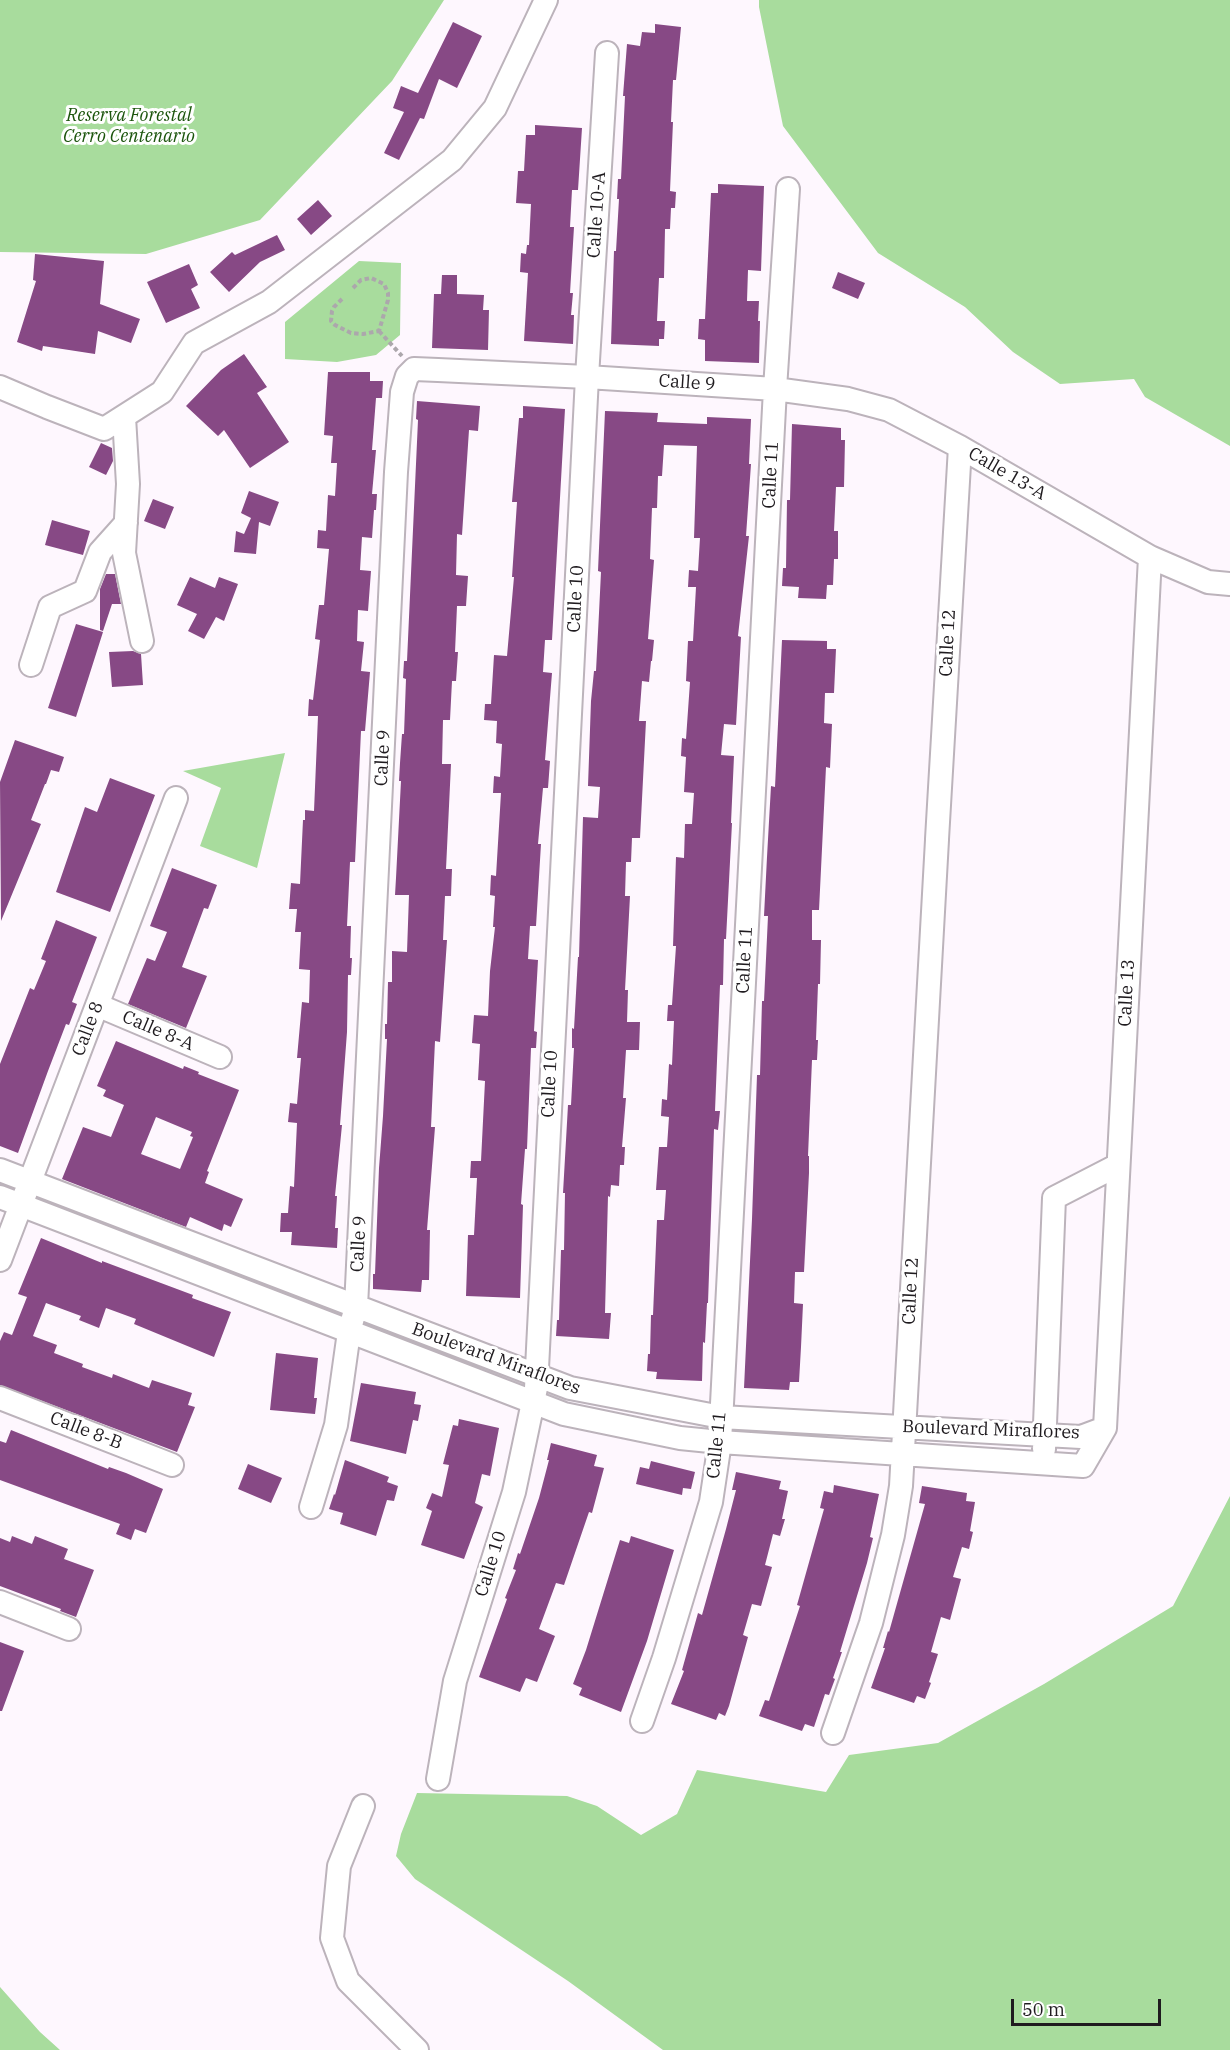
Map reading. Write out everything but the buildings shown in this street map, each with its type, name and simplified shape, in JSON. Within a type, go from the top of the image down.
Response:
[{"type":"street","points":[[0,387],[47,408],[104,429],[162,392],[194,343],[269,302],[452,160],[495,108],[546,0]]},
{"type":"street","name":"Calle 10-A","points":[[587,377],[607,54]]},
{"type":"street","name":"Calle 11","points":[[642,1721],[664,1658],[711,1502],[720,1442],[775,389],[788,189]]},
{"type":"street","name":"Calle 9","points":[[311,1507],[336,1425],[349,1332],[356,1307],[396,472],[402,392],[407,376],[414,369],[775,389]]},
{"type":"street","name":"Calle 10","points":[[438,1779],[455,1681],[514,1492],[536,1388],[587,377]]},
{"type":"street","name":"Calle 13-A","points":[[775,389],[848,399],[889,410],[960,447],[1150,557],[1208,582],[1230,584]]},
{"type":"street","points":[[124,417],[128,484],[124,553],[142,640]]},
{"type":"street","name":"Calle 12","points":[[833,1733],[871,1623],[893,1535],[901,1486],[960,447]]},
{"type":"street","points":[[32,665],[50,607],[85,591],[100,552],[126,523]]},
{"type":"street","name":"Calle 13","points":[[1105,1428],[1150,557]]},
{"type":"street","name":"Calle 8","points":[[0,1260],[10,1201],[30,1182],[176,798]]},
{"type":"street","name":"Calle 8-A","points":[[97,1005],[220,1057]]},
{"type":"street","points":[[1043,1463],[1054,1197],[1118,1165]]},
{"type":"street","name":"Boulevard Miraflores","points":[[0,1170],[570,1388],[721,1417],[1081,1437],[1105,1428]]},
{"type":"street","name":"Boulevard Miraflores","points":[[10,1201],[564,1414],[680,1438],[1083,1466],[1105,1428]]},
{"type":"street","name":"Calle 8-B","points":[[0,1398],[172,1465]]},
{"type":"street","points":[[0,1602],[69,1629]]},
{"type":"street","points":[[363,1806],[339,1866],[332,1938],[348,1981],[417,2050]]},
{"type":"path","points":[[353,288],[361,280],[371,278],[384,284],[388,300],[379,331]]},
{"type":"path","points":[[342,299],[333,307],[331,321],[335,326],[351,333],[363,334],[379,331]]},
{"type":"path","points":[[379,331],[414,369]]},
{"type":"green space","name":"Reserva Forestal Cerro Centenario","points":[[0,0],[444,0],[392,81],[260,220],[146,254],[0,252]]},
{"type":"green space","points":[[759,0],[1230,0],[1230,446],[1145,397],[1134,379],[1060,384],[1013,352],[965,307],[878,253],[783,126]]},
{"type":"green space","points":[[359,261],[401,263],[400,335],[376,355],[337,362],[285,359],[285,322]]},
{"type":"green space","points":[[285,753],[257,868],[200,846],[221,788],[183,771]]},
{"type":"green space","points":[[1230,1496],[1230,2050],[663,2050],[568,1981],[415,1879],[396,1856],[401,1834],[417,1793],[567,1796],[597,1806],[641,1835],[677,1814],[697,1770],[826,1792],[849,1755],[938,1743],[1044,1684],[1173,1606]]},
{"type":"green space","points":[[0,1987],[40,2032],[60,2050],[0,2050]]}]
